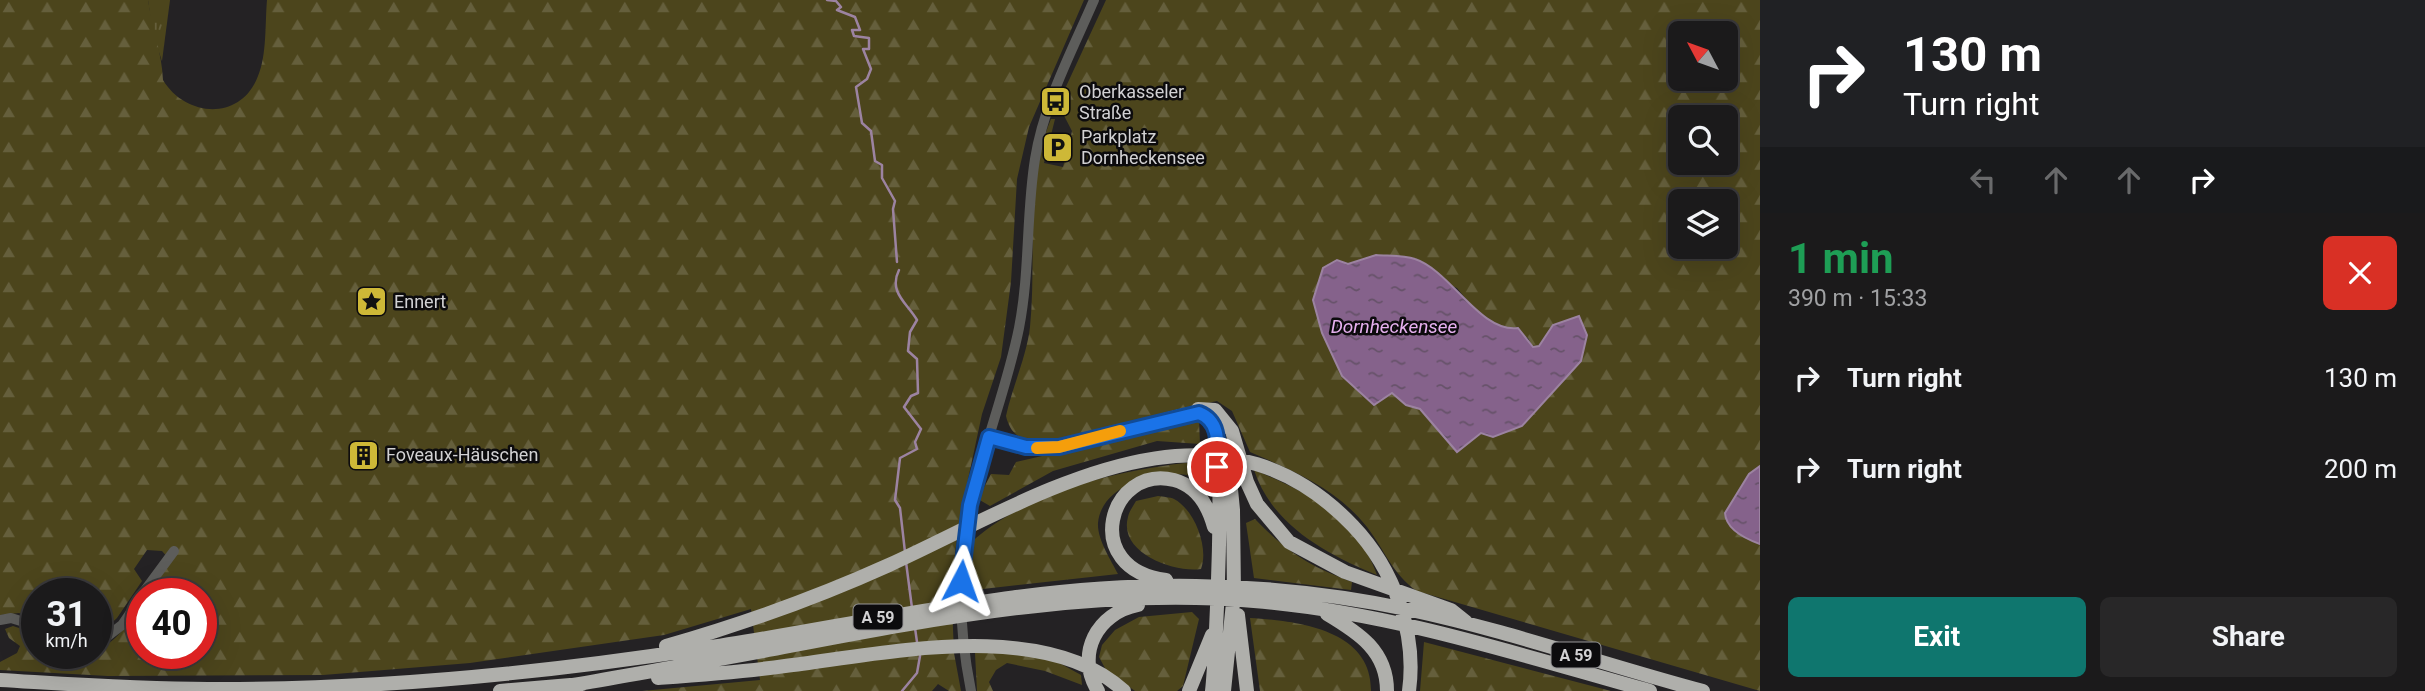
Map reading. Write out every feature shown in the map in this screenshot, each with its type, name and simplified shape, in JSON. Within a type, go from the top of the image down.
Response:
[{"type":"highway","points":[[989,437],[1026,447],[1059,447],[1184,415],[1204,407],[1220,414],[1232,431],[1227,448],[1230,469],[1218,541],[1217,620],[1212,691]]},
{"type":"highway","points":[[1184,415],[1204,415],[1227,448],[1233,510],[1234,593],[1224,691]]},
{"type":"highway","name":"A 59","points":[[603,662],[746,623],[833,590],[1070,481],[1131,460],[1198,455],[1235,458],[1294,480],[1328,503],[1373,550],[1391,582],[1407,629],[1411,657],[1409,691]]},
{"type":"highway","points":[[1230,469],[1289,542],[1321,561],[1381,586],[1410,603]]},
{"type":"highway","points":[[1197,592],[1143,575],[1125,563],[1113,537],[1116,509],[1124,496],[1141,483],[1163,478],[1178,481],[1191,488],[1206,504],[1218,541]]},
{"type":"highway","name":"A 59","points":[[500,691],[573,685],[752,647],[1101,587],[1387,605],[1410,603],[1451,610],[1468,624],[1703,691]]},
{"type":"highway","name":"A 59","points":[[1006,603],[1176,598],[1197,592]]},
{"type":"highway","points":[[1234,593],[1247,691]]},
{"type":"highway","points":[[1098,691],[1090,674],[1089,655],[1094,634],[1115,613],[1176,598]]},
{"type":"highway","points":[[1317,601],[1375,650],[1384,667],[1387,691]]},
{"type":"highway","name":"A 59","points":[[1317,601],[1650,691]]},
{"type":"highway","points":[[1189,691],[1217,620]]},
{"type":"highway","points":[[573,685],[756,670],[980,645],[1026,649],[1069,659],[1099,673],[1124,691]]},
{"type":"highway","name":"A 59","points":[[0,680],[139,688],[309,687],[488,676],[752,647]]},
{"type":"street","points":[[971,691],[963,631],[962,558],[970,505],[1009,373],[1023,311],[1032,180],[1041,133],[1094,0]]},
{"type":"street","points":[[155,578],[174,551]]},
{"type":"street","points":[[112,633],[126,619]]},
{"type":"street","points":[[0,620],[21,620]]},
{"type":"green space","points":[[0,0],[148,0],[163,80],[185,101],[212,109],[239,101],[250,91],[258,76],[264,49],[267,0],[1084,0],[1029,127],[1017,179],[1011,282],[1001,357],[982,414],[961,512],[951,581],[954,653],[961,691],[949,691],[938,684],[932,691],[642,691],[760,680],[751,609],[664,635],[470,663],[323,675],[108,676],[0,670],[0,662],[17,653],[20,646],[9,638],[5,629],[13,626],[21,629],[21,669],[112,669],[112,640],[126,626],[126,669],[217,669],[217,578],[159,578],[171,561],[162,551],[147,550],[134,569],[140,578],[126,578],[126,605],[112,623],[112,578],[21,578],[21,614],[0,615]]},
{"type":"green space","points":[[148,0],[170,0],[162,61],[153,34]]},
{"type":"green space","points":[[1106,0],[1760,0],[1760,466],[1741,487],[1736,503],[1735,522],[1736,532],[1760,544],[1760,691],[1417,591],[1401,577],[1367,527],[1342,502],[1313,482],[1250,452],[1232,411],[1217,401],[1067,439],[1030,441],[1017,435],[1011,429],[1006,416],[1030,327],[1037,169],[1051,119],[1055,119],[1044,163],[1063,167],[1072,131],[1058,104]],"holes":[[[1376,255],[1457,288],[1475,310],[1499,327],[1528,338],[1533,347],[1538,346],[1553,325],[1481,433],[1457,451],[1420,409],[1406,405],[1392,393],[1342,376],[1313,300],[1323,268],[1337,260],[1348,264]]]},
{"type":"green space","points":[[1199,420],[1200,444],[1157,441],[1053,471],[990,506],[978,499],[991,474],[1009,475],[1016,462]]},
{"type":"green space","points":[[1194,462],[1192,476],[1165,474],[1134,482],[1110,498],[1102,509],[1098,529],[1118,574],[974,590],[968,545],[1017,510],[1074,486],[1135,471]]},
{"type":"green space","points":[[1254,470],[1293,488],[1328,509],[1357,537],[1377,575],[1320,547],[1287,522],[1262,489]]},
{"type":"green space","points":[[1158,496],[1174,499],[1182,504],[1194,520],[1202,541],[1201,569],[1177,568],[1163,564],[1151,558],[1131,541],[1127,530],[1132,507],[1136,501]]},
{"type":"green space","points":[[1255,519],[1299,557],[1352,582],[1351,590],[1254,578],[1246,523]]},
{"type":"green space","points":[[1192,612],[1199,619],[1183,686],[1177,691],[1135,691],[1106,670],[1099,657],[1102,645],[1115,630],[1139,617]]},
{"type":"green space","points":[[1250,618],[1309,626],[1345,641],[1359,654],[1368,670],[1371,691],[1260,691]]},
{"type":"green space","points":[[1424,642],[1611,691],[1420,691]]},
{"type":"green space","points":[[999,651],[1054,660],[1081,675],[1082,685],[1045,671],[1007,663],[996,670],[989,682],[993,691],[977,691],[975,653]]},
{"type":"water","name":"Dornheckensee","points":[[1376,255],[1411,258],[1428,266],[1491,321],[1504,327],[1518,328],[1533,347],[1539,346],[1553,325],[1579,316],[1587,335],[1581,361],[1522,426],[1493,437],[1481,433],[1457,452],[1420,409],[1406,405],[1392,393],[1374,405],[1342,376],[1322,333],[1313,300],[1323,268],[1337,260],[1348,264]]},
{"type":"water","points":[[1760,466],[1760,544],[1733,529],[1725,513],[1749,474]]},
{"type":"waterway","points":[[827,0],[836,1],[841,7],[837,10],[855,17],[860,30],[852,30],[854,36],[869,38],[869,49],[863,49],[871,69],[867,79],[856,87],[862,123],[871,131],[875,161],[882,165],[882,178],[895,201],[893,209],[897,262]]},
{"type":"waterway","points":[[899,270],[896,278],[897,291],[917,320],[910,332],[908,351],[917,359],[918,393],[911,396],[904,407],[921,429],[915,442],[917,449],[900,458],[895,500],[900,508],[905,552]]},
{"type":"waterway","points":[[906,562],[912,608]]},
{"type":"waterway","points":[[915,628],[917,642]]},
{"type":"waterway","points":[[902,691],[917,673],[920,656]]},
{"type":"slow traffic","points":[[1037,448],[1059,447],[1120,431]]},
{"type":"place","name":"Oberkasseler Straße","points":[[1056,102]]},
{"type":"place","name":"Parkplatz Dornheckensee","points":[[1058,147]]},
{"type":"place","name":"Ennert","points":[[371,302]]},
{"type":"place","name":"Foveaux-Häuschen","points":[[363,455]]},
{"type":"route","points":[[961,581],[970,505],[989,437],[1026,447],[1059,447],[1199,413],[1210,418],[1215,425],[1217,467]]}]
